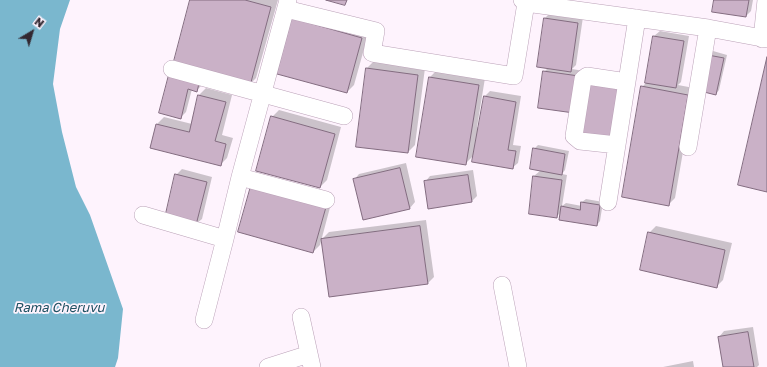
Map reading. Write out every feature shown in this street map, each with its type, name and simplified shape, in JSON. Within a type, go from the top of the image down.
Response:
[{"type":"street","points":[[204,320],[262,93],[287,4],[376,31],[372,53],[514,76],[524,1],[708,28],[765,39],[766,0]]},
{"type":"street","points":[[608,202],[637,18]]},
{"type":"street","points":[[688,147],[708,28]]},
{"type":"street","points":[[172,69],[344,116]]},
{"type":"street","points":[[617,145],[580,141],[574,136],[576,122],[583,79],[587,76],[627,82]]},
{"type":"street","points":[[240,177],[326,200]]},
{"type":"street","points":[[143,215],[225,239]]},
{"type":"street","points":[[502,285],[518,367]]},
{"type":"street","points":[[268,367],[310,360],[301,317]]},
{"type":"water","name":"Rama Cheruvu","points":[[0,0],[70,0],[60,29],[53,84],[62,132],[76,187],[90,215],[123,309],[118,358],[115,367],[0,367]]},
{"type":"building","points":[[190,0],[245,0],[271,7],[250,86],[173,65]]},
{"type":"building","points":[[326,0],[347,0],[345,5]]},
{"type":"building","points":[[714,0],[749,0],[746,17],[712,12]]},
{"type":"building","points":[[292,18],[362,38],[347,93],[277,74]]},
{"type":"building","points":[[544,18],[578,23],[571,72],[537,67]]},
{"type":"building","points":[[653,36],[684,41],[676,88],[645,83]]},
{"type":"building","points":[[708,55],[724,58],[716,95],[700,91]]},
{"type":"building","points":[[767,57],[767,192],[738,185]]},
{"type":"building","points":[[366,68],[418,75],[408,153],[356,147]]},
{"type":"building","points":[[170,71],[200,79],[197,92],[188,89],[181,119],[159,113]]},
{"type":"building","points":[[543,71],[579,76],[574,113],[538,108]]},
{"type":"building","points":[[429,77],[479,85],[466,165],[416,157]]},
{"type":"building","points":[[588,80],[622,87],[611,139],[577,132]]},
{"type":"building","points":[[641,86],[688,95],[669,206],[622,197]]},
{"type":"building","points":[[198,95],[226,102],[215,141],[226,144],[221,166],[150,148],[156,124],[189,132]]},
{"type":"building","points":[[484,96],[516,102],[508,150],[516,151],[513,169],[472,162]]},
{"type":"building","points":[[271,116],[335,134],[320,188],[256,171]]},
{"type":"building","points":[[533,148],[565,154],[562,175],[530,169]]},
{"type":"building","points":[[400,168],[410,209],[363,220],[353,179]]},
{"type":"building","points":[[175,174],[207,182],[196,225],[165,218]]},
{"type":"building","points":[[468,175],[472,202],[428,209],[424,181]]},
{"type":"building","points":[[533,176],[562,180],[557,218],[529,214]]},
{"type":"building","points":[[251,186],[326,207],[313,253],[238,232]]},
{"type":"building","points":[[581,202],[600,205],[597,226],[559,220],[561,206],[580,210]]},
{"type":"building","points":[[420,226],[428,284],[329,297],[321,239]]},
{"type":"building","points":[[648,232],[725,250],[717,288],[640,270]]},
{"type":"building","points":[[748,332],[754,367],[723,367],[718,337]]}]
